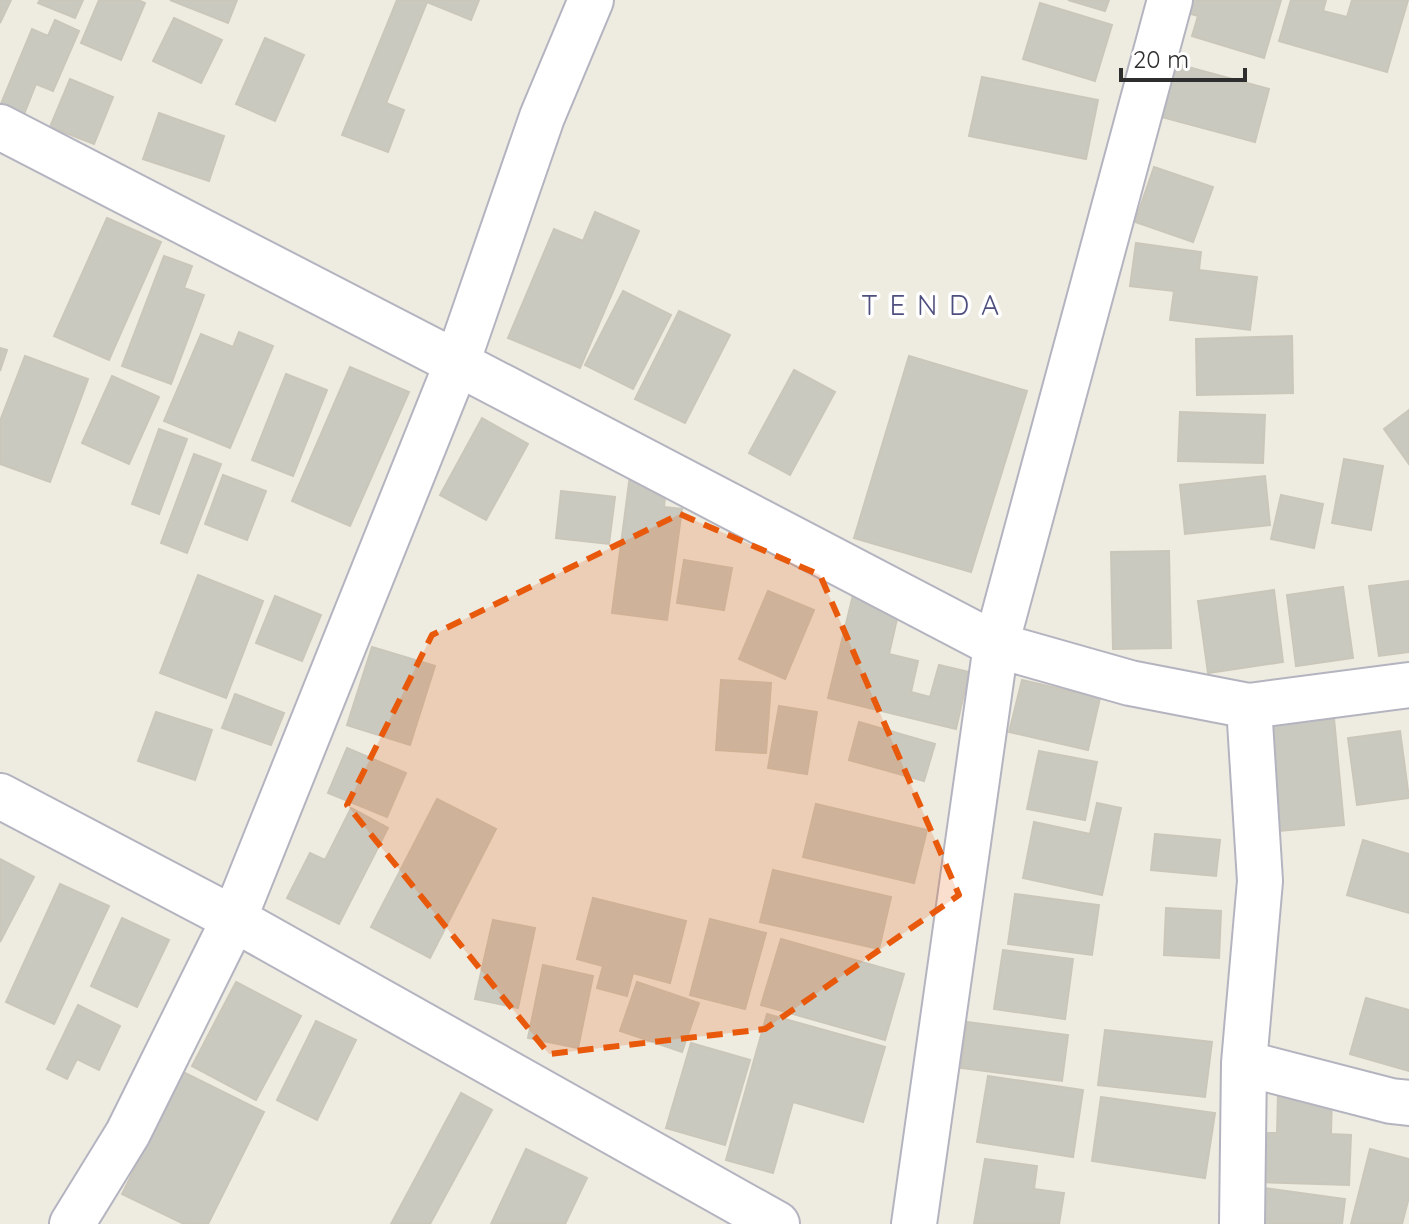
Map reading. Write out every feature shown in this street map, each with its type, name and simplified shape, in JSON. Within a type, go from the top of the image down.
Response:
[{"type":"street","points":[[72,1224],[128,1133],[234,919],[457,363],[542,117],[591,0]]},
{"type":"street","points":[[914,1224],[996,645],[1170,0]]},
{"type":"street","points":[[0,127],[996,645],[1130,683],[1249,706],[1409,685]]},
{"type":"street","points":[[1242,1224],[1244,1063],[1260,881],[1249,706]]},
{"type":"street","points":[[0,796],[234,919],[777,1224]]},
{"type":"street","points":[[1244,1063],[1409,1103]]},
{"type":"highlighted area","points":[[680,514],[820,575],[959,895],[765,1029],[549,1054],[347,805],[432,635]]},
{"type":"building","points":[[0,0],[11,0],[0,23]]},
{"type":"building","points":[[40,0],[83,0],[75,18],[38,3]]},
{"type":"building","points":[[99,0],[138,0],[145,3],[121,60],[81,43]]},
{"type":"building","points":[[170,0],[237,0],[228,23]]},
{"type":"building","points":[[397,0],[479,0],[471,20],[427,2],[386,103],[404,110],[388,152],[342,135]]},
{"type":"building","points":[[1068,0],[1109,0],[1105,11]]},
{"type":"building","points":[[1181,0],[1281,0],[1264,58],[1192,36],[1198,16],[1178,10]]},
{"type":"building","points":[[1291,0],[1326,0],[1323,11],[1347,17],[1352,0],[1408,0],[1387,72],[1279,41]]},
{"type":"building","points":[[1040,3],[1112,25],[1095,81],[1023,59]]},
{"type":"building","points":[[174,18],[222,40],[201,83],[153,61]]},
{"type":"building","points":[[55,20],[79,31],[53,91],[36,84],[23,117],[0,106],[32,29],[48,36]]},
{"type":"building","points":[[265,38],[304,55],[275,121],[236,104]]},
{"type":"building","points":[[1177,64],[1269,89],[1255,142],[1162,117]]},
{"type":"building","points":[[982,77],[1098,100],[1086,159],[969,136]]},
{"type":"building","points":[[70,79],[113,97],[94,144],[50,127]]},
{"type":"building","points":[[159,113],[224,136],[209,181],[143,159]]},
{"type":"building","points":[[1154,167],[1213,187],[1193,242],[1135,222]]},
{"type":"building","points":[[595,212],[639,231],[580,368],[508,338],[554,229],[583,241]]},
{"type":"building","points":[[107,218],[161,242],[109,360],[54,336]]},
{"type":"building","points":[[1136,243],[1201,252],[1199,270],[1257,277],[1250,330],[1170,320],[1174,291],[1130,286]]},
{"type":"building","points":[[164,256],[192,266],[184,288],[204,295],[171,384],[122,366]]},
{"type":"building","points":[[623,291],[671,315],[633,389],[585,365]]},
{"type":"building","points":[[679,311],[730,335],[685,423],[635,399]]},
{"type":"building","points":[[239,332],[273,346],[230,448],[164,421],[201,334],[233,347]]},
{"type":"building","points":[[1292,336],[1293,393],[1197,395],[1196,339]]},
{"type":"building","points":[[0,348],[7,350],[0,371]]},
{"type":"building","points":[[25,356],[88,379],[50,482],[0,464],[0,421]]},
{"type":"building","points":[[909,356],[1027,391],[971,572],[854,538]]},
{"type":"building","points":[[350,367],[409,392],[350,526],[292,501]]},
{"type":"building","points":[[794,370],[835,392],[790,475],[749,453]]},
{"type":"building","points":[[286,374],[327,390],[293,476],[252,460]]},
{"type":"building","points":[[112,376],[159,397],[129,464],[82,443]]},
{"type":"building","points":[[1409,410],[1409,464],[1384,429]]},
{"type":"building","points":[[1180,412],[1265,415],[1263,463],[1178,461]]},
{"type":"building","points":[[482,418],[528,444],[486,520],[440,495]]},
{"type":"building","points":[[159,429],[187,439],[159,514],[132,504]]},
{"type":"building","points":[[194,454],[221,464],[187,553],[161,543]]},
{"type":"building","points":[[1344,459],[1383,466],[1371,530],[1332,523]]},
{"type":"building","points":[[223,475],[266,491],[247,540],[205,524]]},
{"type":"building","points":[[630,475],[667,480],[664,507],[682,509],[667,620],[612,613]]},
{"type":"building","points":[[1265,476],[1270,525],[1185,534],[1180,485]]},
{"type":"building","points":[[561,491],[615,497],[609,544],[556,538]]},
{"type":"building","points":[[1281,495],[1323,504],[1314,548],[1271,539]]},
{"type":"building","points":[[1169,551],[1171,648],[1113,649],[1111,552]]},
{"type":"building","points":[[684,560],[732,568],[724,610],[677,603]]},
{"type":"building","points":[[198,575],[263,601],[226,698],[160,673]]},
{"type":"building","points":[[1409,581],[1409,652],[1379,656],[1369,586]]},
{"type":"building","points":[[1343,587],[1353,658],[1296,666],[1287,595]]},
{"type":"building","points":[[1274,590],[1283,662],[1208,673],[1198,601]]},
{"type":"building","points":[[768,591],[814,610],[785,679],[739,659]]},
{"type":"building","points":[[853,595],[900,606],[889,654],[918,661],[911,692],[930,697],[939,665],[969,672],[956,729],[828,698]]},
{"type":"building","points":[[275,596],[321,615],[302,661],[256,643]]},
{"type":"building","points":[[372,647],[435,666],[410,745],[347,725]]},
{"type":"building","points":[[721,680],[771,683],[766,753],[716,750]]},
{"type":"building","points":[[1022,680],[1100,698],[1088,750],[1009,732]]},
{"type":"building","points":[[235,694],[284,713],[271,745],[222,728]]},
{"type":"building","points":[[779,706],[817,712],[807,774],[768,768]]},
{"type":"building","points":[[156,712],[212,730],[195,780],[138,761]]},
{"type":"building","points":[[1334,718],[1344,825],[1266,832],[1258,725]]},
{"type":"building","points":[[859,722],[935,744],[924,781],[849,760]]},
{"type":"building","points":[[1400,731],[1409,798],[1357,805],[1348,738]]},
{"type":"building","points":[[347,748],[406,773],[387,817],[328,793]]},
{"type":"building","points":[[1039,751],[1097,762],[1085,820],[1027,809]]},
{"type":"building","points":[[437,799],[496,829],[430,958],[371,927]]},
{"type":"building","points":[[1097,803],[1121,808],[1102,895],[1023,878],[1034,822],[1090,834]]},
{"type":"building","points":[[816,804],[927,830],[914,883],[803,857]]},
{"type":"building","points":[[351,808],[388,828],[339,924],[287,898],[310,853],[325,860]]},
{"type":"building","points":[[1155,834],[1220,840],[1216,876],[1151,870]]},
{"type":"building","points":[[1363,840],[1409,854],[1409,913],[1347,895]]},
{"type":"building","points":[[0,859],[34,877],[0,942]]},
{"type":"building","points":[[773,870],[891,897],[879,949],[760,922]]},
{"type":"building","points":[[60,884],[109,906],[54,1024],[6,1002]]},
{"type":"building","points":[[1015,894],[1099,905],[1092,955],[1008,944]]},
{"type":"building","points":[[593,898],[686,921],[670,983],[633,973],[627,996],[597,988],[603,966],[577,959]]},
{"type":"building","points":[[1166,908],[1221,911],[1219,958],[1164,955]]},
{"type":"building","points":[[122,918],[169,940],[137,1007],[91,986]]},
{"type":"building","points":[[710,919],[766,933],[745,1009],[690,995]]},
{"type":"building","points":[[493,920],[535,928],[518,1008],[475,999]]},
{"type":"building","points":[[781,939],[904,974],[885,1040],[761,1005]]},
{"type":"building","points":[[1003,950],[1073,959],[1065,1019],[994,1009]]},
{"type":"building","points":[[543,965],[593,976],[578,1048],[528,1038]]},
{"type":"building","points":[[236,982],[301,1016],[256,1100],[192,1066]]},
{"type":"building","points":[[637,982],[699,1003],[682,1052],[620,1031]]},
{"type":"building","points":[[1366,998],[1409,1010],[1409,1071],[1350,1054]]},
{"type":"building","points":[[78,1005],[120,1026],[99,1070],[77,1059],[67,1079],[47,1069]]},
{"type":"building","points":[[767,1014],[885,1047],[863,1122],[793,1102],[773,1173],[726,1160]]},
{"type":"building","points":[[316,1021],[356,1040],[317,1120],[277,1100]]},
{"type":"building","points":[[967,1022],[1068,1035],[1062,1081],[961,1068]]},
{"type":"building","points":[[1105,1030],[1212,1042],[1205,1097],[1098,1085]]},
{"type":"building","points":[[691,1043],[750,1060],[725,1145],[666,1128]]},
{"type":"building","points":[[183,1072],[264,1112],[208,1224],[184,1224],[122,1194]]},
{"type":"building","points":[[988,1076],[1083,1090],[1073,1157],[977,1142]]},
{"type":"building","points":[[461,1093],[492,1110],[430,1224],[391,1224]]},
{"type":"building","points":[[1278,1093],[1332,1094],[1331,1134],[1351,1135],[1349,1185],[1255,1182],[1256,1133],[1277,1133]]},
{"type":"building","points":[[1101,1097],[1215,1113],[1205,1178],[1092,1161]]},
{"type":"building","points":[[526,1149],[587,1178],[565,1224],[491,1224]]},
{"type":"building","points":[[1370,1149],[1409,1159],[1409,1197],[1402,1224],[1351,1224]]},
{"type":"building","points":[[985,1159],[1037,1166],[1034,1189],[1064,1193],[1059,1224],[974,1224]]},
{"type":"building","points":[[1264,1188],[1345,1199],[1342,1224],[1259,1224]]},
{"type":"district","name":"T E N D A","points":[[931,305]]}]
